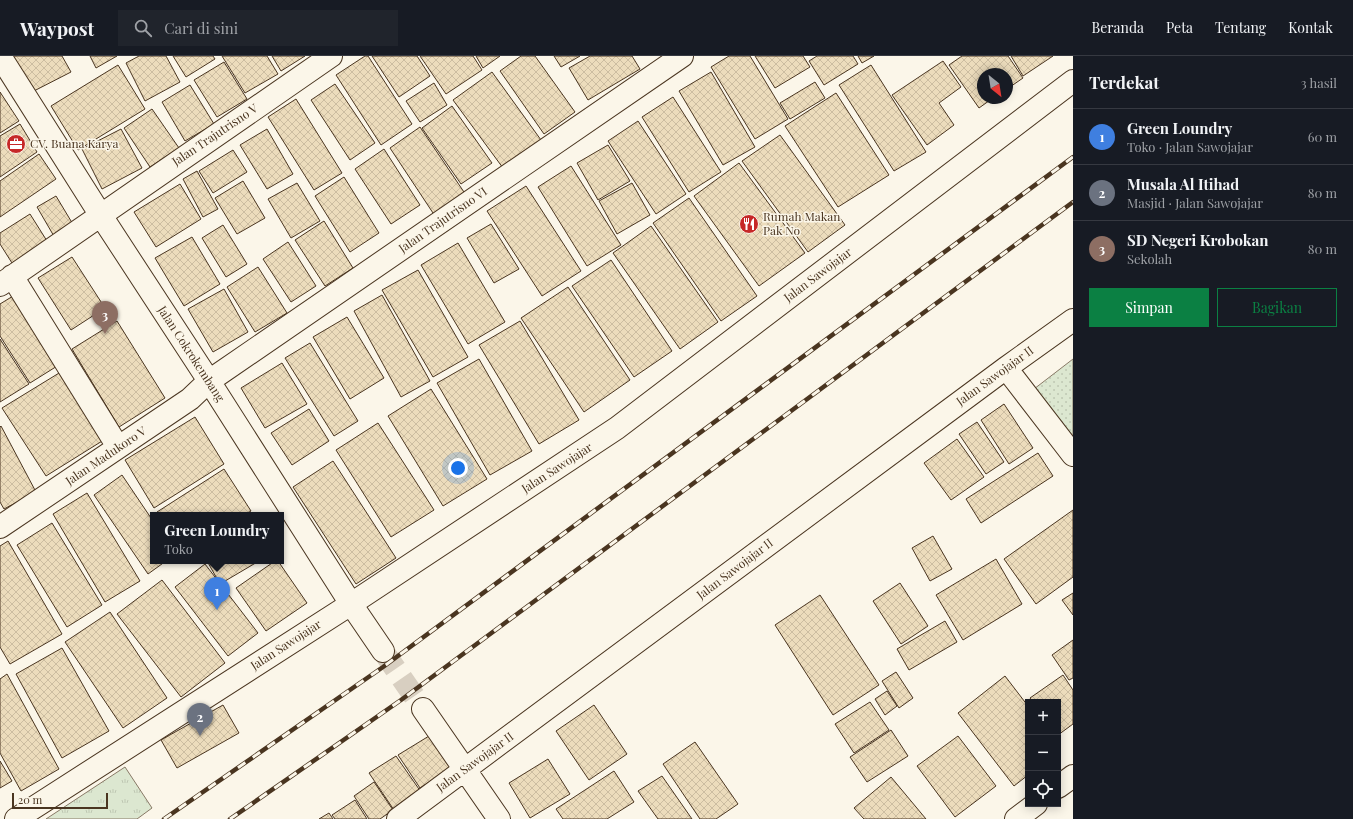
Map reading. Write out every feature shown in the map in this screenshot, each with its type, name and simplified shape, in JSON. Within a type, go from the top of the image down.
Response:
[{"type":"street","name":"Jalan Cokrokembang","points":[[0,56],[100,214],[209,381],[350,604],[383,651]]},
{"type":"street","name":"Jalan Trajutrisno V","points":[[6,281],[100,214],[331,56]]},
{"type":"street","name":"Jalan Trajutrisno VI","points":[[209,381],[678,57]]},
{"type":"street","name":"Jalan Sawojajar","points":[[16,819],[350,604],[617,428],[1073,81]]},
{"type":"street","points":[[6,281],[118,447]]},
{"type":"street","name":"Jalan Sawojajar II","points":[[398,819],[1006,368],[1073,320]]},
{"type":"street","points":[[1006,368],[1073,455]]},
{"type":"street","name":"Jalan Madukoro V","points":[[1,523],[190,399],[209,381]]},
{"type":"street","points":[[423,709],[499,819]]},
{"type":"street","points":[[1061,785],[1073,776]]},
{"type":"street","points":[[1016,819],[1032,807]]},
{"type":"green space","points":[[1073,359],[1073,440],[1034,389]]},
{"type":"green space","points":[[125,767],[152,808],[137,819],[46,819]]},
{"type":"building","points":[[11,56],[62,56],[71,72],[30,93]]},
{"type":"building","points":[[90,56],[117,56],[96,68]]},
{"type":"building","points":[[139,56],[166,56],[180,82],[145,101],[126,63]]},
{"type":"building","points":[[173,56],[213,56],[215,59],[186,77]]},
{"type":"building","points":[[222,56],[267,56],[278,74],[245,93]]},
{"type":"building","points":[[272,56],[305,56],[281,71]]},
{"type":"building","points":[[365,56],[368,56],[412,124],[381,145],[336,75]]},
{"type":"building","points":[[372,56],[417,56],[430,76],[399,97]]},
{"type":"building","points":[[420,56],[473,56],[482,70],[446,94]]},
{"type":"building","points":[[476,56],[500,56],[483,68]]},
{"type":"building","points":[[521,56],[535,56],[575,112],[544,134],[500,71]]},
{"type":"building","points":[[554,56],[580,56],[561,67]]},
{"type":"building","points":[[590,56],[632,56],[640,69],[588,100],[569,68]]},
{"type":"building","points":[[729,56],[750,56],[788,119],[755,139],[711,67]]},
{"type":"building","points":[[755,56],[803,56],[810,67],[775,88]]},
{"type":"building","points":[[817,56],[853,56],[858,64],[824,85],[809,61]]},
{"type":"building","points":[[858,56],[874,56],[862,63]]},
{"type":"building","points":[[962,56],[1008,56],[1023,78],[1013,85],[1013,68],[977,68],[977,104],[985,104],[979,108],[949,65]]},
{"type":"building","points":[[1011,56],[1053,56],[1023,76]]},
{"type":"building","points":[[943,61],[961,87],[939,103],[954,125],[927,145],[892,95]]},
{"type":"building","points":[[224,62],[247,99],[217,117],[194,80]]},
{"type":"building","points":[[118,65],[145,109],[78,150],[51,106]]},
{"type":"building","points":[[871,65],[926,152],[894,171],[839,85]]},
{"type":"building","points":[[492,72],[541,140],[503,168],[453,100]]},
{"type":"building","points":[[711,72],[755,147],[723,165],[679,91]]},
{"type":"building","points":[[815,82],[825,98],[790,119],[780,103]]},
{"type":"building","points":[[434,83],[447,105],[420,122],[406,101]]},
{"type":"building","points":[[335,84],[375,143],[350,160],[311,100]]},
{"type":"building","points":[[190,85],[214,124],[185,141],[162,102]]},
{"type":"building","points":[[0,92],[19,121],[0,133]]},
{"type":"building","points":[[836,93],[889,175],[838,207],[785,126]]},
{"type":"building","points":[[673,97],[721,172],[689,192],[642,117]]},
{"type":"building","points":[[296,99],[342,173],[314,190],[268,117]]},
{"type":"building","points":[[452,106],[492,163],[461,184],[422,128]]},
{"type":"building","points":[[152,109],[179,148],[150,167],[124,128]]},
{"type":"building","points":[[638,121],[686,194],[656,214],[608,141]]},
{"type":"building","name":"CV. Buana Karya","points":[[20,124],[37,152],[0,177],[0,136]]},
{"type":"building","points":[[420,127],[466,195],[435,216],[390,148]]},
{"type":"building","points":[[121,129],[142,168],[102,189],[82,149]]},
{"type":"building","points":[[267,129],[293,174],[267,189],[240,145]]},
{"type":"building","points":[[780,135],[845,225],[808,252],[742,161]]},
{"type":"building","points":[[608,145],[630,181],[598,200],[577,163]]},
{"type":"building","points":[[384,149],[420,205],[391,224],[355,169]]},
{"type":"building","points":[[233,150],[247,172],[213,193],[199,171]]},
{"type":"building","points":[[39,154],[56,179],[0,217],[0,181]]},
{"type":"building","name":"Rumah Makan Pak No","points":[[739,163],[805,253],[759,286],[694,196]]},
{"type":"building","points":[[571,166],[621,245],[587,266],[538,187]]},
{"type":"building","points":[[197,171],[218,209],[203,217],[183,179]]},
{"type":"building","points":[[344,177],[379,233],[350,252],[315,196]]},
{"type":"building","points":[[243,181],[265,218],[237,234],[215,198]]},
{"type":"building","points":[[297,183],[320,221],[291,238],[268,199]]},
{"type":"building","points":[[632,183],[650,215],[617,234],[599,201]]},
{"type":"building","points":[[180,184],[201,219],[156,247],[134,212]]},
{"type":"building","points":[[526,186],[581,271],[542,296],[487,211]]},
{"type":"building","points":[[56,196],[74,226],[55,238],[37,207]]},
{"type":"building","points":[[689,198],[757,296],[721,321],[653,223]]},
{"type":"building","points":[[30,214],[47,241],[12,263],[0,244],[0,233]]},
{"type":"building","points":[[324,221],[353,268],[325,286],[295,240]]},
{"type":"building","points":[[491,224],[519,269],[494,283],[467,238]]},
{"type":"building","points":[[223,225],[247,264],[226,277],[202,238]]},
{"type":"building","points":[[651,226],[718,322],[680,349],[613,253]]},
{"type":"building","points":[[192,237],[220,284],[184,306],[155,258]]},
{"type":"building","points":[[288,242],[316,286],[291,302],[263,259]]},
{"type":"building","points":[[458,243],[505,322],[468,344],[421,265]]},
{"type":"building","points":[[72,257],[105,308],[71,330],[38,278]]},
{"type":"building","points":[[611,260],[672,351],[634,377],[572,286]]},
{"type":"building","points":[[258,267],[287,313],[255,332],[227,287]]},
{"type":"building","points":[[418,270],[468,357],[433,377],[382,290]]},
{"type":"building","points":[[568,287],[630,380],[584,412],[521,318]]},
{"type":"building","points":[[224,289],[248,332],[213,352],[188,309]]},
{"type":"building","points":[[18,293],[62,363],[30,383],[0,336],[0,304]]},
{"type":"building","points":[[382,295],[430,381],[401,397],[354,311]]},
{"type":"building","points":[[347,317],[384,378],[350,399],[313,337]]},
{"type":"building","points":[[117,321],[165,398],[119,427],[72,349]]},
{"type":"building","points":[[520,321],[579,420],[539,444],[479,345]]},
{"type":"building","points":[[0,339],[29,384],[0,402]]},
{"type":"building","points":[[310,343],[358,421],[334,436],[285,358]]},
{"type":"building","points":[[479,359],[532,451],[490,475],[437,383]]},
{"type":"building","points":[[282,363],[307,404],[265,428],[241,388]]},
{"type":"building","points":[[64,370],[107,438],[46,476],[2,408]]},
{"type":"building","points":[[431,389],[487,479],[443,506],[388,416]]},
{"type":"building","points":[[1004,404],[1033,448],[1009,464],[981,420]]},
{"type":"building","points":[[309,409],[329,441],[292,465],[271,433]]},
{"type":"building","points":[[195,417],[224,464],[154,508],[125,460]]},
{"type":"building","points":[[977,422],[1004,462],[986,474],[959,434]]},
{"type":"building","points":[[378,423],[434,510],[391,537],[336,450]]},
{"type":"building","points":[[1,426],[36,492],[4,509],[0,502]]},
{"type":"building","points":[[957,439],[984,477],[951,500],[924,463]]},
{"type":"building","points":[[1038,453],[1053,476],[981,523],[966,499]]},
{"type":"building","points":[[333,461],[396,558],[356,584],[293,487]]},
{"type":"building","points":[[224,469],[251,511],[249,512],[157,512]]},
{"type":"building","points":[[122,475],[150,517],[150,564],[162,564],[148,574],[94,495]]},
{"type":"building","points":[[87,493],[140,581],[105,602],[53,514]]},
{"type":"building","points":[[1073,510],[1073,577],[1036,604],[1004,559]]},
{"type":"building","points":[[52,523],[102,605],[67,627],[17,545]]},
{"type":"building","points":[[933,536],[952,569],[930,581],[912,548]]},
{"type":"building","points":[[8,541],[62,634],[10,664],[0,647],[0,546]]},
{"type":"building","points":[[996,559],[1022,604],[963,640],[936,595]]},
{"type":"building","points":[[205,564],[258,633],[228,656],[175,587]]},
{"type":"building","points":[[209,564],[254,564],[220,584]]},
{"type":"building","points":[[271,564],[280,564],[307,603],[266,631],[236,588]]},
{"type":"building","points":[[162,580],[225,663],[181,697],[117,614]]},
{"type":"building","points":[[900,583],[928,626],[901,644],[873,601]]},
{"type":"building","points":[[1073,593],[1073,615],[1062,600]]},
{"type":"building","points":[[820,595],[879,685],[833,715],[775,625]]},
{"type":"building","points":[[110,612],[167,698],[123,728],[65,642]]},
{"type":"building","points":[[945,621],[957,642],[909,670],[897,649]]},
{"type":"building","points":[[1073,640],[1073,678],[1069,680],[1052,655]]},
{"type":"building","points":[[62,648],[109,731],[62,758],[16,674]]},
{"type":"building","points":[[896,672],[913,698],[899,708],[882,681]]},
{"type":"building","points":[[7,674],[59,769],[21,791],[0,753],[0,679]]},
{"type":"building","points":[[1063,675],[1073,690],[1073,724],[1061,733],[1061,699],[1030,698]]},
{"type":"building","points":[[1005,676],[1025,702],[1025,777],[1014,786],[958,713]]},
{"type":"building","points":[[887,691],[897,706],[885,715],[875,699]]},
{"type":"building","points":[[870,702],[889,730],[854,753],[835,724]]},
{"type":"building","points":[[223,705],[239,733],[177,768],[161,740]]},
{"type":"building","points":[[594,705],[627,754],[589,780],[556,731]]},
{"type":"building","points":[[891,730],[908,756],[867,782],[850,757]]},
{"type":"building","points":[[429,736],[451,768],[420,788],[398,755]]},
{"type":"building","points":[[958,736],[996,786],[955,817],[917,766]]},
{"type":"building","points":[[695,742],[738,804],[716,819],[700,819],[663,764]]},
{"type":"building","points":[[396,756],[421,792],[394,810],[369,773]]},
{"type":"building","points":[[548,759],[570,794],[530,818],[509,783]]},
{"type":"building","points":[[0,761],[12,781],[0,788]]},
{"type":"building","points":[[614,771],[634,802],[607,819],[563,819],[556,809]]},
{"type":"building","points":[[662,776],[692,819],[658,819],[638,791]]},
{"type":"building","points":[[891,777],[926,819],[864,819],[854,808]]},
{"type":"building","points":[[374,782],[393,810],[380,819],[369,819],[354,796]]},
{"type":"building","points":[[355,800],[367,819],[335,819],[332,815]]},
{"type":"building","points":[[329,813],[333,819],[319,819]]},
{"type":"tunnel","points":[[383,651],[423,709]]},
{"type":"railway","points":[[164,819],[383,667],[1073,157]]},
{"type":"railway","points":[[230,819],[401,700],[1073,202]]},
{"type":"place","name":"CV. Buana Karya","points":[[16,144]]},
{"type":"place","name":"Rumah Makan Pak No","points":[[749,224]]},
{"type":"place","name":"SD Negeri Krobokan","points":[[105,334]]},
{"type":"place","name":"Green Loundry","points":[[217,610]]},
{"type":"place","name":"Musala Al Itihad","points":[[200,736]]}]
